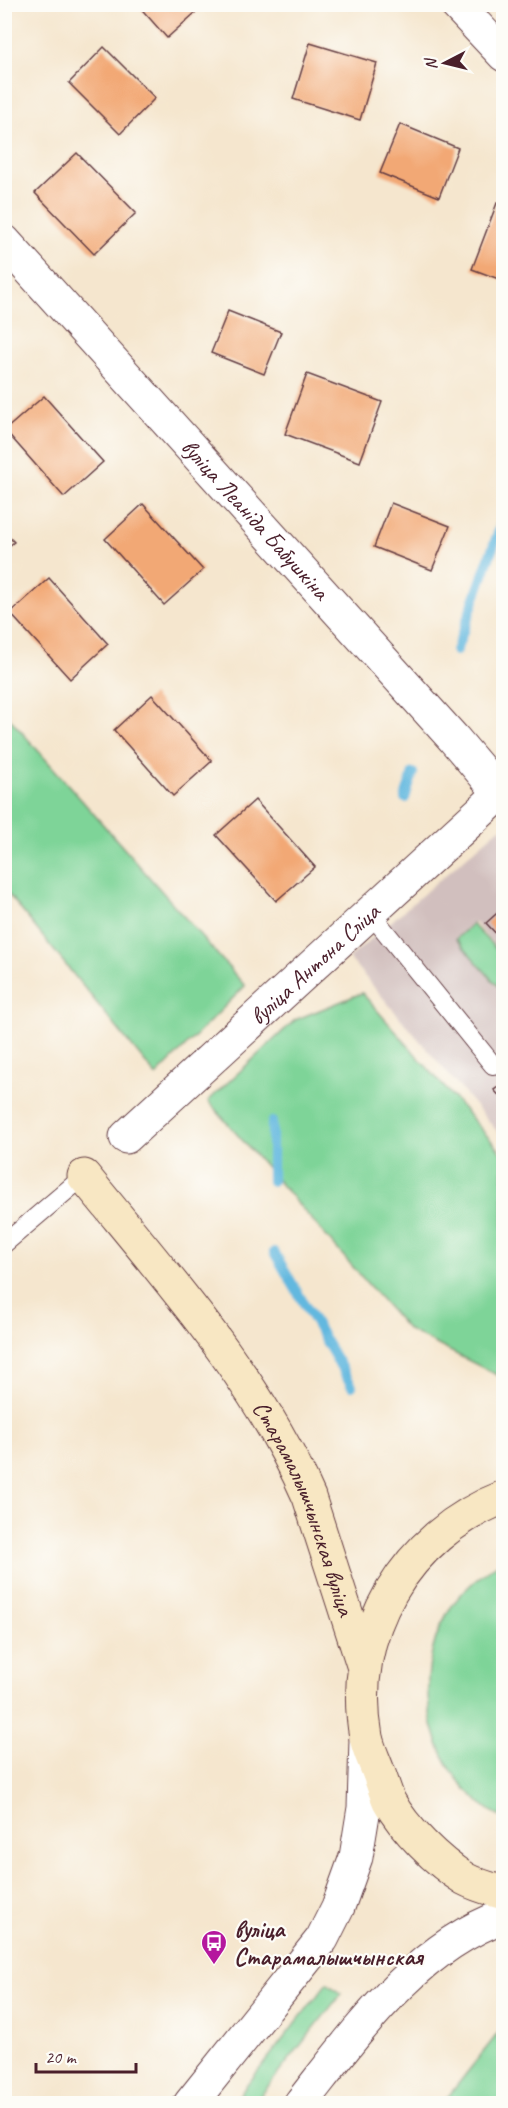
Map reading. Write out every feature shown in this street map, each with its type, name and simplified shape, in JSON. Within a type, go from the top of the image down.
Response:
[{"type":"main road","name":"Старамалышчынская вуліца","points":[[84,1176],[197,1316],[253,1391],[298,1472],[309,1497],[364,1668]]},
{"type":"main road","name":"Старамалышчынская вуліца","points":[[364,1668],[381,1608],[411,1561],[447,1527],[480,1507],[504,1497]]},
{"type":"main road","points":[[364,1668],[362,1698],[366,1739],[390,1802],[428,1850],[466,1880],[504,1893]]},
{"type":"street","points":[[456,4],[504,55]]},
{"type":"street","name":"вуліца Леаніда Бабушкіна","points":[[4,241],[502,794]]},
{"type":"street","name":"вуліца Антона Сліца","points":[[126,1137],[502,794]]},
{"type":"street","points":[[190,2103],[322,1939],[338,1907],[356,1857],[364,1808],[366,1739]]},
{"type":"street","points":[[300,2103],[393,1992],[442,1947],[504,1916]]},
{"type":"lane","points":[[371,914],[492,1065]]},
{"type":"lane","points":[[4,1244],[84,1176]]},
{"type":"shaded area","points":[[501,827],[503,830],[503,956],[474,922],[456,938],[503,994],[503,1138],[349,958]]},
{"type":"green space","points":[[5,713],[245,986],[156,1076],[5,890]]},
{"type":"green space","points":[[472,924],[503,956],[503,992],[456,939]]},
{"type":"green space","points":[[362,993],[503,1154],[503,1378],[408,1330],[208,1101],[295,1020]]},
{"type":"green space","points":[[503,1560],[503,1818],[478,1801],[458,1780],[443,1755],[433,1727],[428,1698],[429,1668],[436,1639],[448,1612],[473,1583]]},
{"type":"green space","points":[[327,1983],[341,1994],[255,2103],[233,2103]]},
{"type":"green space","points":[[503,2027],[503,2103],[443,2103]]},
{"type":"building","points":[[137,4],[205,4],[167,38]]},
{"type":"building","points":[[310,43],[377,63],[360,120],[293,99]]},
{"type":"building","points":[[104,47],[155,98],[120,134],[69,83]]},
{"type":"building","points":[[400,124],[458,148],[439,197],[380,173]]},
{"type":"building","points":[[77,153],[136,213],[94,254],[35,193]]},
{"type":"building","points":[[497,203],[504,206],[504,281],[472,269]]},
{"type":"building","points":[[228,311],[281,332],[264,374],[211,353]]},
{"type":"building","points":[[307,374],[382,402],[360,462],[285,434]]},
{"type":"building","points":[[44,396],[103,462],[64,497],[5,430]]},
{"type":"building","points":[[391,503],[450,526],[432,570],[374,547]]},
{"type":"building","points":[[143,504],[203,570],[164,605],[105,539]]},
{"type":"building","points":[[4,532],[14,542],[4,550]]},
{"type":"building","points":[[49,578],[108,644],[70,679],[10,613]]},
{"type":"building","points":[[152,695],[212,761],[173,796],[114,730]]},
{"type":"building","points":[[255,800],[315,867],[276,901],[216,835]]},
{"type":"building","points":[[504,907],[504,942],[486,923]]},
{"type":"building","points":[[504,1083],[504,1101],[494,1090]]},
{"type":"waterway","points":[[456,651],[504,516]]},
{"type":"waterway","points":[[405,798],[413,773]]},
{"type":"waterway","points":[[272,1122],[272,1181]]},
{"type":"waterway","points":[[274,1252],[352,1386]]},
{"type":"place","name":"вуліца Старамалышчынская","points":[[214,1966]]}]
